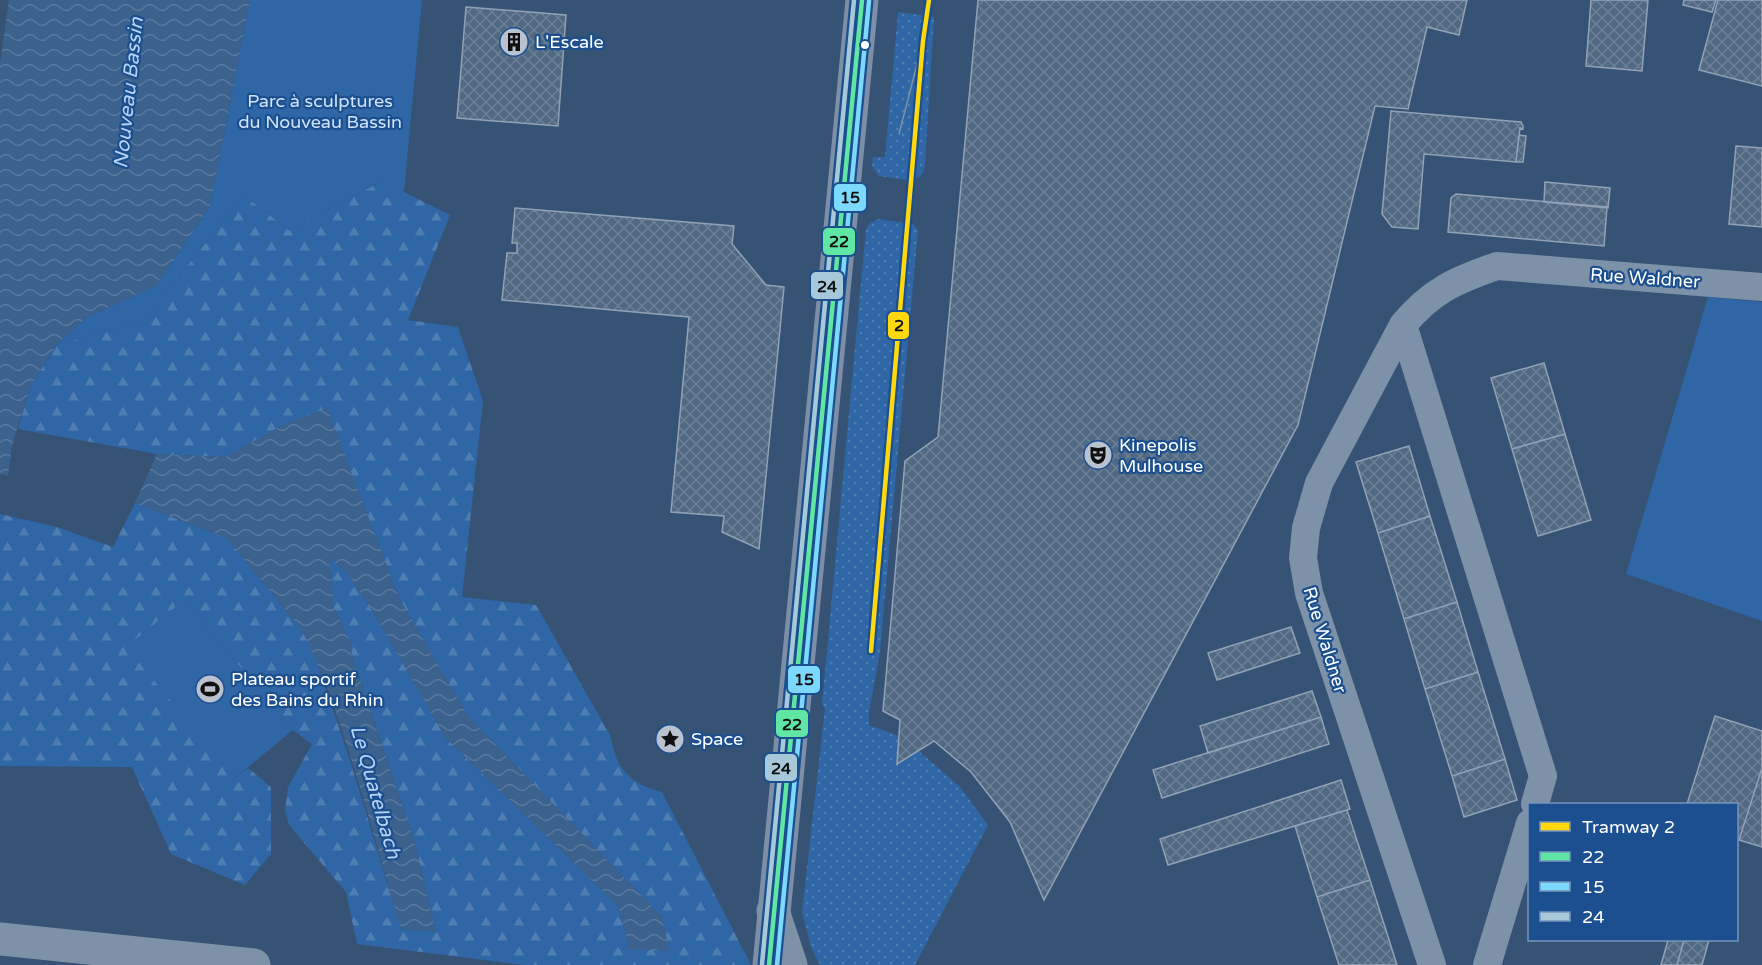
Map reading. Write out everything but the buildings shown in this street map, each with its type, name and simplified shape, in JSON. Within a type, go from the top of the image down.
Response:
[{"type":"highway","points":[[773,911],[791,965]]},
{"type":"highway","points":[[0,939],[254,965]]},
{"type":"main road","points":[[769,965],[862,0]]},
{"type":"street","name":"Rue Waldner","points":[[1432,965],[1309,593],[1303,558],[1306,528],[1319,483],[1403,325],[1420,303],[1461,278],[1497,266],[1762,287]]},
{"type":"street","points":[[1403,325],[1543,776],[1535,803]]},
{"type":"street","points":[[1487,965],[1528,830]]},
{"type":"green space","name":"Parc à sculptures du Nouveau Bassin","points":[[250,0],[422,0],[404,192],[382,181],[289,230],[244,195],[143,321],[56,345],[86,318],[157,285],[210,206]]},
{"type":"green space","points":[[898,12],[934,17],[925,165],[923,173],[914,181],[879,176],[872,166],[873,157],[885,157]]},
{"type":"green space","points":[[382,181],[450,215],[408,320],[458,327],[483,401],[462,597],[536,605],[610,735],[621,766],[632,779],[662,792],[751,965],[525,965],[357,944],[346,892],[289,825],[285,811],[288,787],[312,744],[293,730],[184,600],[235,778],[248,768],[271,787],[271,854],[245,885],[171,854],[132,767],[0,766],[0,514],[57,527],[113,547],[135,503],[227,538],[304,632],[347,752],[401,929],[436,932],[414,841],[350,648],[352,646],[334,608],[329,558],[346,571],[377,618],[445,737],[619,907],[629,949],[663,918],[468,716],[399,598],[327,409],[281,426],[226,457],[157,454],[18,429],[30,387],[56,345],[143,321],[244,195],[289,230]]},
{"type":"green space","points":[[878,219],[913,224],[918,230],[880,652],[869,711],[869,725],[899,736],[898,764],[919,751],[960,787],[988,825],[915,965],[820,965],[811,947],[802,912],[825,709],[822,704],[866,229],[869,224]]},
{"type":"green space","points":[[1708,297],[1762,302],[1762,621],[1626,574]]},
{"type":"green space","name":"Plateau sportif des Bains du Rhin","points":[[184,600],[293,730],[235,778],[126,647]]},
{"type":"water","name":"Nouveau Bassin","points":[[9,0],[250,0],[210,206],[157,285],[86,318],[56,345],[30,387],[12,446],[8,476],[0,474],[0,63]]},
{"type":"water","name":"Le Quatelbach","points":[[327,408],[399,598],[468,716],[663,918],[669,951],[629,949],[619,907],[445,737],[377,618],[346,571],[329,558],[334,608],[352,646],[350,649],[414,841],[436,932],[401,929],[368,813],[336,713],[320,669],[304,635],[227,538],[135,503],[157,454],[226,457],[281,426]]},
{"type":"tram line","name":"2","points":[[871,651],[923,41],[929,0]]},
{"type":"tram line","points":[[899,134],[923,41]]},
{"type":"transit line","name":"24","points":[[762,964],[854,0]]},
{"type":"transit line","name":"22","points":[[769,965],[862,0]]},
{"type":"transit line","name":"15","points":[[777,965],[869,1]]},
{"type":"place","name":"L'Escale","points":[[514,42]]},
{"type":"place","name":"Kinepolis Mulhouse","points":[[1098,455]]},
{"type":"place","name":"Plateau sportif des Bains du Rhin","points":[[210,689]]},
{"type":"place","name":"Space","points":[[670,739]]}]
